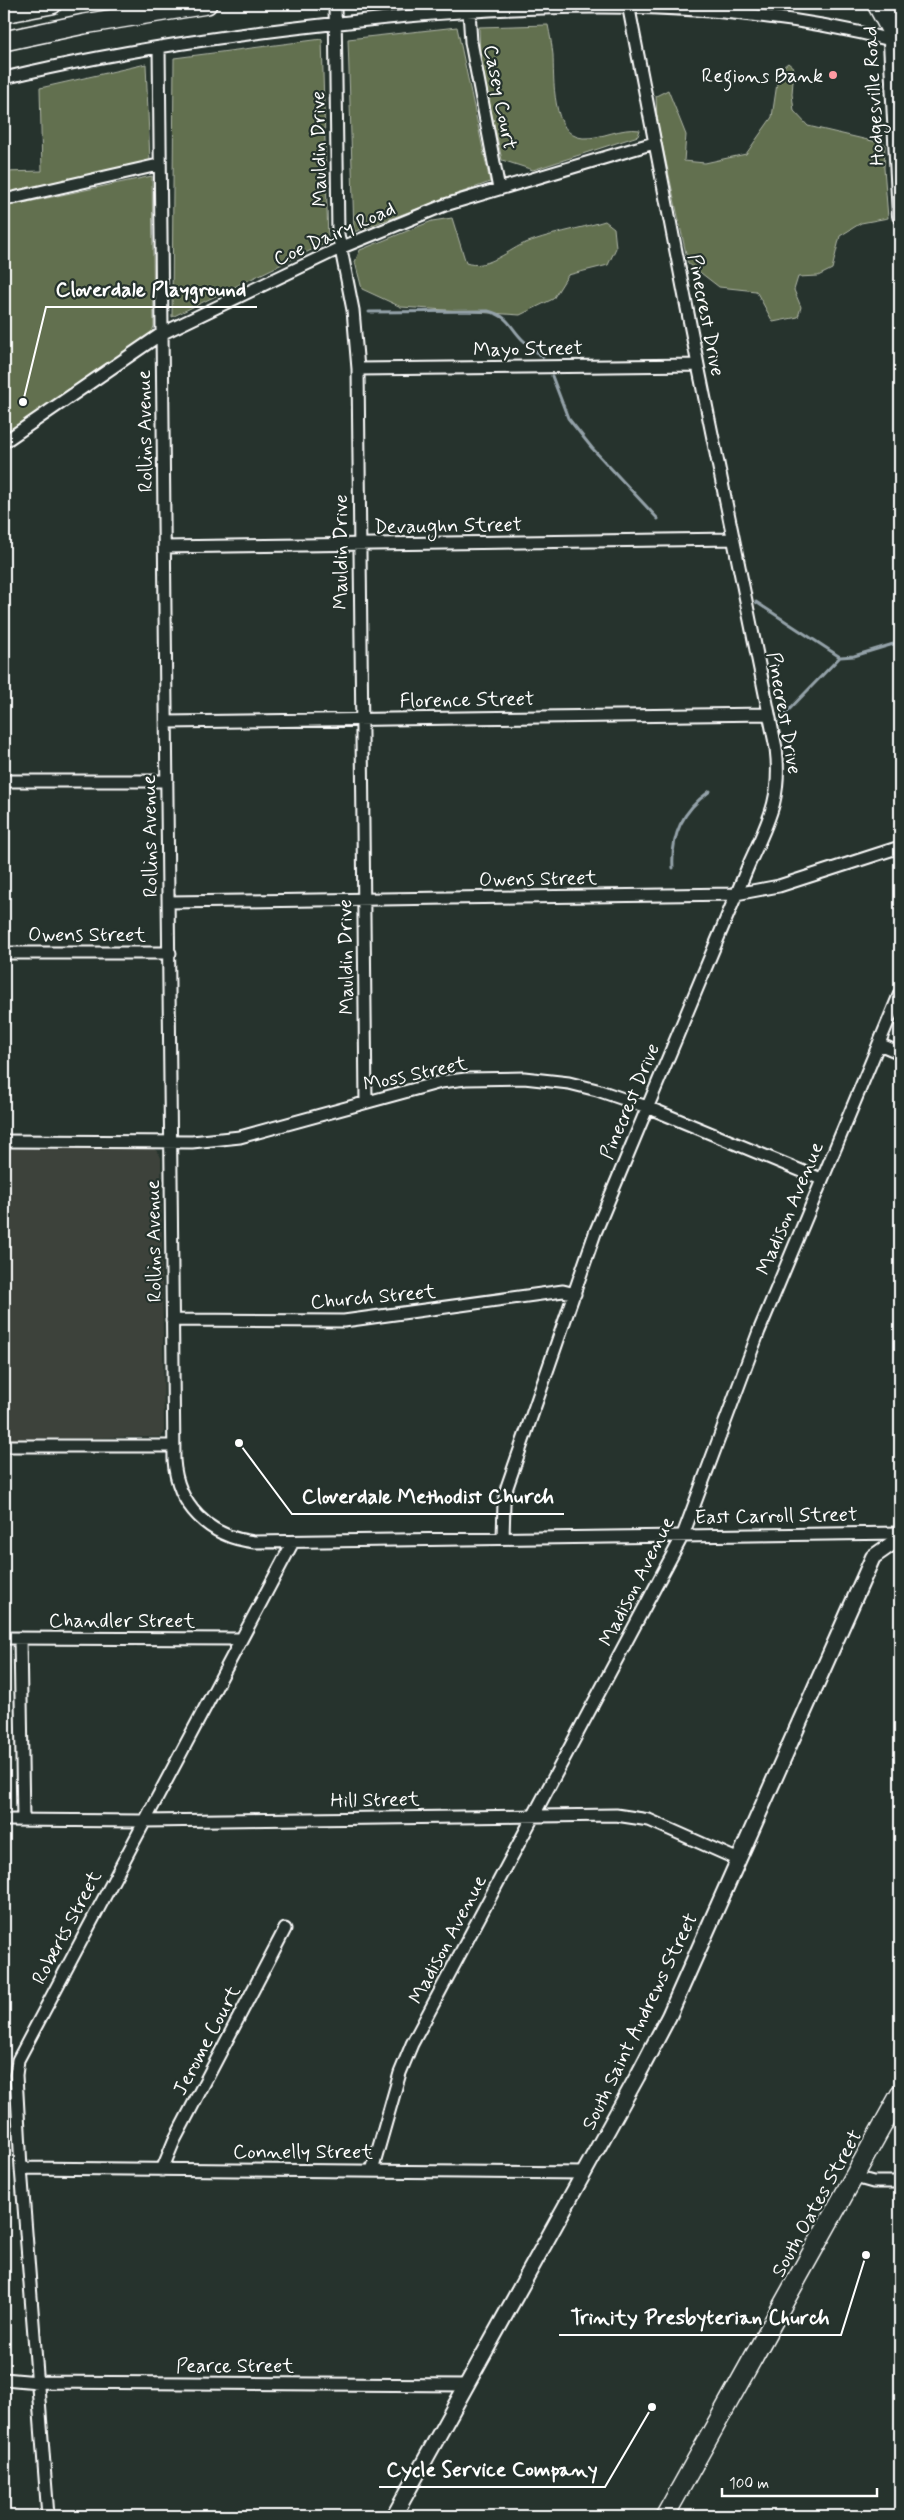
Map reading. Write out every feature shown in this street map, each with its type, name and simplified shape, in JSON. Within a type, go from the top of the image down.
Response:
[{"type":"highway","points":[[4,13],[52,4]]},
{"type":"highway","points":[[4,41],[84,24],[206,4]]},
{"type":"highway","points":[[877,4],[894,29]]},
{"type":"main road","name":"South Oates Street","points":[[665,2516],[900,2094]]},
{"type":"street","name":"Mauldin Drive","points":[[335,4],[338,234],[353,310],[358,369],[366,1102]]},
{"type":"street","points":[[4,78],[159,47],[335,23],[469,11],[628,4],[688,5],[733,8],[840,25],[894,29]]},
{"type":"street","name":"Pinecrest Drive","points":[[503,1538],[504,1503],[507,1487],[595,1233],[736,894],[771,816],[778,788],[778,762],[769,714],[732,540],[628,4]]},
{"type":"street","name":"Hodgesville Road","points":[[888,4],[894,29],[900,216]]},
{"type":"street","name":"Casey Court","points":[[469,11],[471,42],[499,189]]},
{"type":"street","name":"Rollins Avenue","points":[[159,47],[158,165],[170,953],[172,1320],[174,1446],[177,1483],[188,1504],[203,1522],[222,1534],[243,1541],[293,1542]]},
{"type":"street","name":"Coe Dairy Road","points":[[4,442],[161,334],[340,248],[444,205],[654,143]]},
{"type":"street","points":[[4,200],[158,165]]},
{"type":"street","name":"Mayo Street","points":[[358,369],[698,365]]},
{"type":"street","name":"Devaughn Street","points":[[164,547],[732,540]]},
{"type":"street","name":"Florence Street","points":[[166,722],[769,714]]},
{"type":"street","points":[[4,781],[167,781]]},
{"type":"street","name":"Owens Street","points":[[169,902],[736,894],[779,886],[900,847]]},
{"type":"street","name":"Owens Street","points":[[4,953],[170,953]]},
{"type":"street","name":"Madison Avenue","points":[[372,2170],[400,2073],[412,2044],[683,1535],[733,1395],[821,1179],[900,993]]},
{"type":"street","points":[[879,1044],[900,1053]]},
{"type":"street","name":"Moss Street","points":[[4,1141],[192,1142],[240,1137],[441,1082],[475,1078],[524,1078],[569,1083],[647,1107],[821,1179]]},
{"type":"street","name":"Church Street","points":[[172,1320],[344,1321],[563,1291],[575,1294]]},
{"type":"street","points":[[4,1446],[174,1446]]},
{"type":"street","name":"East Carroll Street","points":[[293,1542],[900,1533]]},
{"type":"street","name":"South Saint Andrews Street","points":[[394,2516],[637,2078],[668,2016],[873,1557],[900,1538]]},
{"type":"street","name":"Roberts Street","points":[[48,2516],[21,2168],[16,2075],[23,2048],[293,1542]]},
{"type":"street","name":"Chandler Street","points":[[4,1638],[240,1639]]},
{"type":"street","points":[[20,1638],[23,1820]]},
{"type":"street","name":"Hill Street","points":[[4,1820],[144,1821],[634,1816],[667,1827],[739,1860]]},
{"type":"street","name":"Jerome Court","points":[[162,2170],[174,2141],[285,1929]]},
{"type":"street","points":[[4,2075],[16,2075]]},
{"type":"street","name":"Connelly Street","points":[[21,2168],[584,2173]]},
{"type":"street","points":[[855,2177],[873,2182],[900,2182]]},
{"type":"street","name":"Pearce Street","points":[[4,2378],[38,2382],[466,2385]]},
{"type":"shaded area","points":[[4,1149],[154,1149],[158,1152],[161,1158],[164,1433],[161,1437],[4,1439]]},
{"type":"green space","points":[[548,25],[552,44],[556,104],[565,127],[573,135],[583,138],[597,137],[625,130],[640,130],[638,136],[533,170],[502,160],[480,61],[479,27]]},
{"type":"green space","points":[[457,27],[490,182],[354,232],[348,39]]},
{"type":"green space","points":[[322,39],[328,242],[172,317],[174,58]]},
{"type":"green space","points":[[788,63],[794,68],[792,94],[794,111],[808,126],[885,144],[884,168],[888,218],[861,223],[840,236],[832,269],[818,276],[798,277],[794,290],[801,307],[798,317],[773,322],[756,291],[719,287],[688,263],[657,120],[656,96],[668,90],[686,135],[684,161],[705,163],[746,154],[772,117],[779,70]]},
{"type":"green space","points":[[146,64],[150,161],[4,193],[4,172],[42,171],[40,88]]},
{"type":"green space","points":[[152,176],[154,326],[152,332],[4,434],[4,207]]},
{"type":"green space","points":[[452,218],[466,263],[473,265],[496,259],[532,240],[605,221],[614,228],[616,248],[608,265],[568,275],[553,299],[520,315],[401,307],[362,289],[355,262],[360,250],[432,221]]},
{"type":"waterway","points":[[369,312],[488,311],[496,313],[506,319],[519,336],[543,357]]},
{"type":"waterway","points":[[552,376],[568,418],[592,448],[658,519]]},
{"type":"waterway","points":[[756,602],[840,657],[854,656],[900,642]]},
{"type":"waterway","points":[[780,719],[840,657]]},
{"type":"waterway","points":[[673,868],[674,845],[680,825],[692,807],[710,791]]},
{"type":"place","name":"Regions Bank","points":[[833,75]]},
{"type":"place","name":"Cloverdale Playground","points":[[23,402]]},
{"type":"place","name":"Cloverdale Methodist Church","points":[[239,1443]]},
{"type":"place","name":"Trinity Presbyterian Church","points":[[866,2255]]},
{"type":"place","name":"Cycle Service Company","points":[[652,2407]]}]
